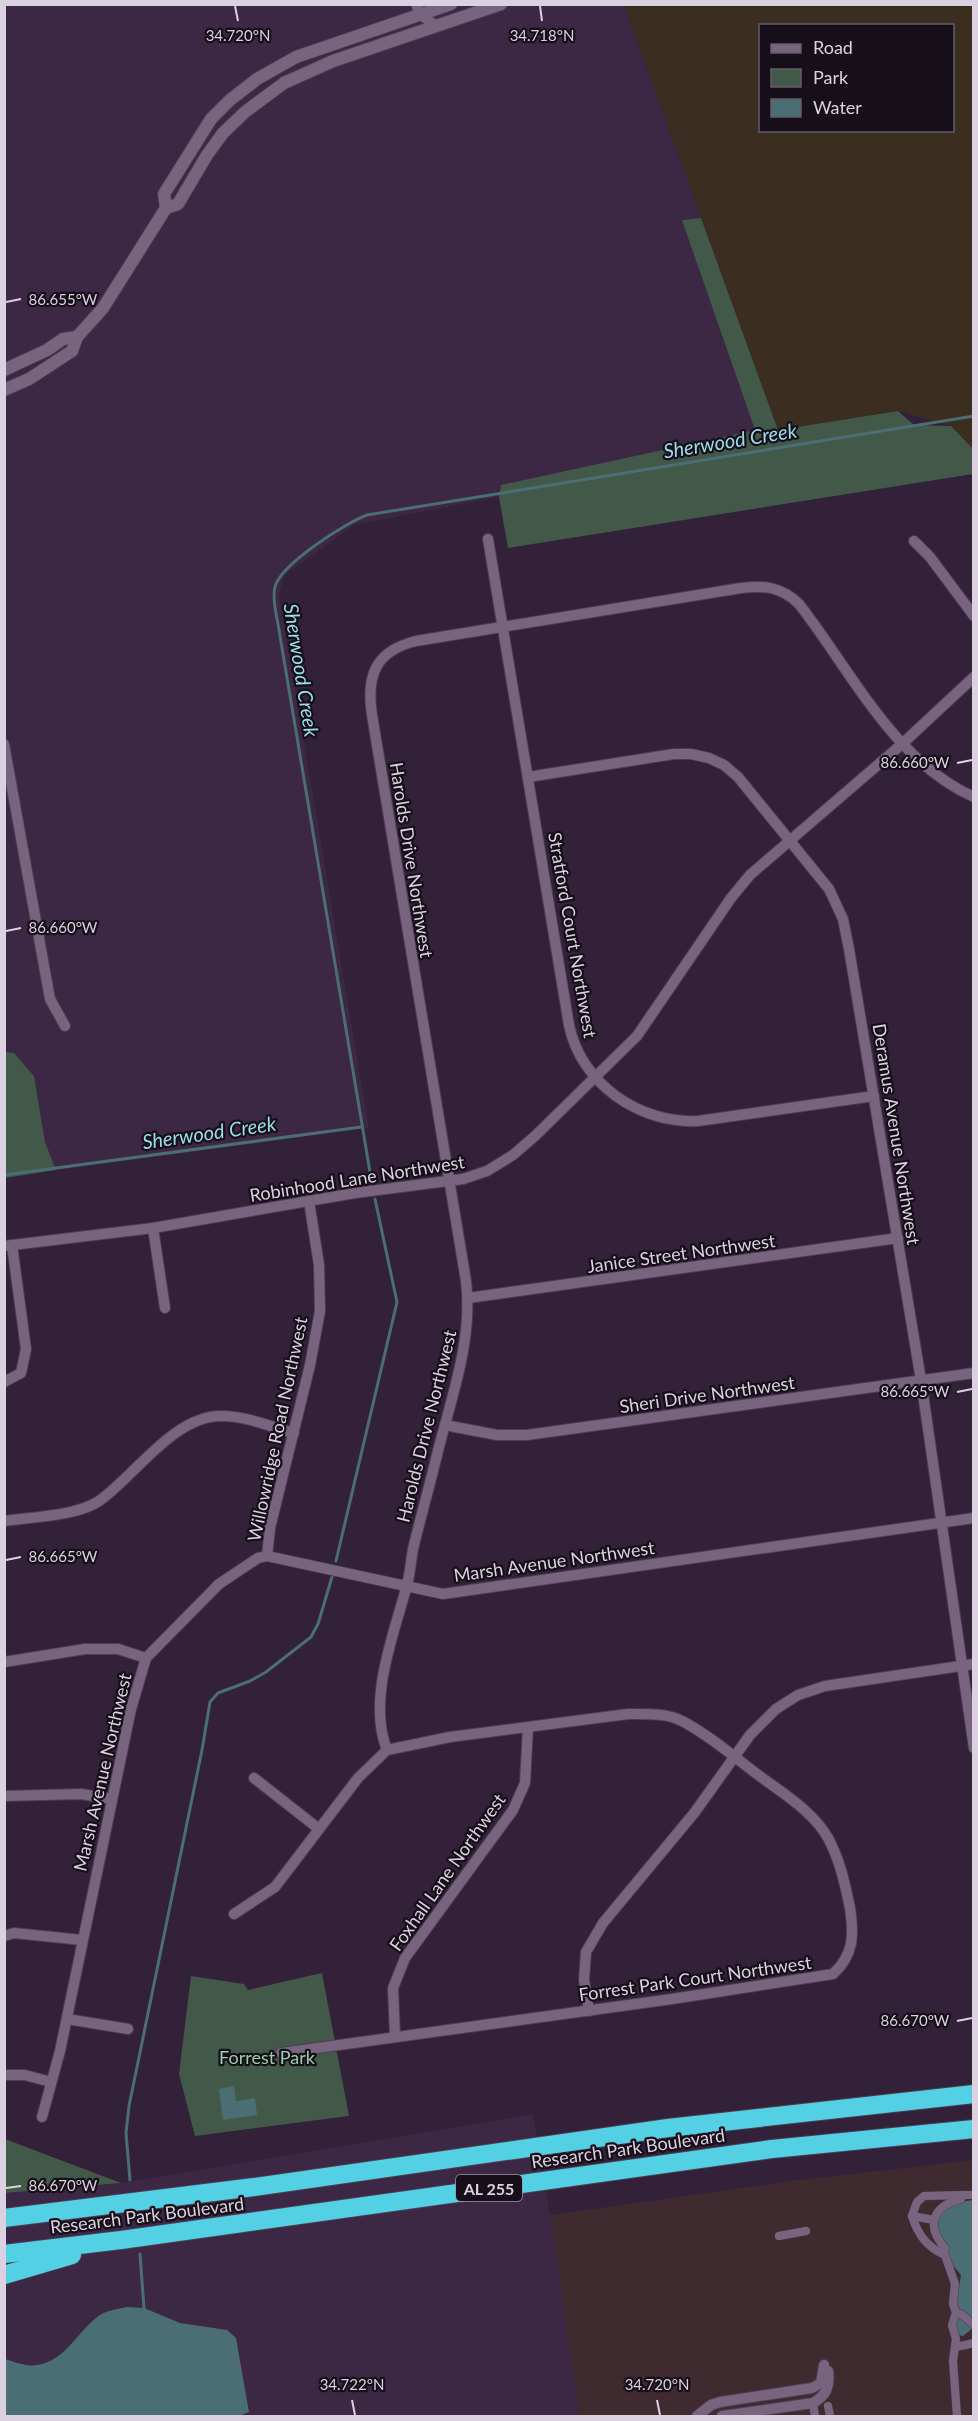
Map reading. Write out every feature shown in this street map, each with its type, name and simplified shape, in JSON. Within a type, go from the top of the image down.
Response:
[{"type":"highway","name":"Research Park Boulevard","points":[[6,2217],[278,2184],[668,2128],[974,2094]]},
{"type":"highway","name":"Research Park Boulevard","points":[[4,2254],[121,2240],[760,2151],[974,2129]]},
{"type":"highway","points":[[4,2275],[121,2240]]},
{"type":"street","points":[[166,208],[164,194],[211,119],[230,100],[257,79],[296,57],[419,10],[451,4]]},
{"type":"street","points":[[4,390],[57,362],[72,351],[77,337],[103,308],[166,208],[178,204],[207,155],[235,121],[284,83],[326,64],[501,4]]},
{"type":"street","points":[[435,7],[436,26]]},
{"type":"street","points":[[419,10],[436,26]]},
{"type":"street","points":[[4,370],[47,350],[63,339],[77,337]]},
{"type":"street","name":"Stratford Court Northwest","points":[[488,540],[570,1034],[579,1054],[596,1078],[635,1108],[655,1117],[675,1121],[698,1121],[874,1096]]},
{"type":"street","points":[[914,541],[930,557],[974,616]]},
{"type":"street","name":"Harolds Drive Northwest","points":[[387,1750],[382,1738],[381,1723],[384,1669],[469,1319],[468,1298],[369,691],[376,667],[386,654],[396,647],[416,641],[764,586],[777,589],[799,604],[902,744],[935,773],[957,789],[974,797]]},
{"type":"street","name":"Robinhood Lane Northwest","points":[[8,1246],[153,1228],[309,1201],[449,1181],[479,1175],[513,1155],[596,1078],[647,1023],[740,887],[790,839],[902,744],[974,677]]},
{"type":"street","points":[[4,744],[50,999],[65,1026]]},
{"type":"street","name":"Deramus Avenue Northwest","points":[[528,777],[674,754],[701,755],[717,761],[732,770],[790,839],[829,889],[843,919],[921,1380],[974,1748]]},
{"type":"street","name":"Willowridge Road Northwest","points":[[267,1556],[270,1528],[316,1339],[321,1300],[318,1257],[309,1201]]},
{"type":"street","points":[[153,1228],[165,1308]]},
{"type":"street","name":"Janice Street Northwest","points":[[468,1298],[898,1238]]},
{"type":"street","points":[[4,1382],[21,1373],[26,1349],[8,1246]]},
{"type":"street","name":"Sheri Drive Northwest","points":[[445,1425],[487,1434],[515,1436],[665,1417],[974,1372]]},
{"type":"street","points":[[4,1521],[76,1510],[98,1502],[179,1430],[195,1421],[221,1416],[294,1433]]},
{"type":"street","name":"Marsh Avenue Northwest","points":[[42,2116],[67,2019],[131,1709],[146,1658],[219,1584],[258,1558],[267,1556],[443,1594],[974,1518]]},
{"type":"street","points":[[4,1662],[85,1649],[118,1649],[146,1658]]},
{"type":"street","points":[[589,2011],[584,1980],[586,1952],[603,1923],[695,1812],[750,1735],[776,1709],[798,1695],[825,1686],[974,1664]]},
{"type":"street","name":"Forrest Park Court Northwest","points":[[281,2053],[812,1978],[833,1974],[843,1965],[852,1946],[851,1918],[844,1875],[828,1838],[812,1816],[735,1757],[681,1720],[653,1714],[596,1716],[450,1737],[387,1750]]},
{"type":"street","name":"Foxhall Lane Northwest","points":[[395,2036],[393,1988],[405,1958],[513,1810],[525,1783],[528,1727]]},
{"type":"street","points":[[234,1914],[275,1887],[358,1778],[387,1750]]},
{"type":"street","points":[[254,1778],[319,1829]]},
{"type":"street","points":[[4,1796],[81,1794],[112,1799]]},
{"type":"street","points":[[4,1936],[14,1933],[82,1940]]},
{"type":"street","points":[[67,2019],[128,2029]]},
{"type":"street","points":[[4,2075],[25,2075],[51,2082]]},
{"type":"street","points":[[962,2195],[961,2199],[949,2202],[939,2209],[934,2220],[936,2238],[945,2252],[953,2273],[953,2304],[959,2313],[974,2325]]},
{"type":"street","points":[[945,2252],[926,2242],[916,2229],[912,2216],[917,2202],[924,2196],[974,2195]]},
{"type":"street","points":[[912,2216],[934,2220]]},
{"type":"street","points":[[779,2236],[806,2231]]},
{"type":"street","points":[[957,2416],[953,2361],[956,2339],[952,2325],[959,2313]]},
{"type":"street","points":[[956,2347],[974,2343]]},
{"type":"street","points":[[697,2416],[711,2405],[720,2402],[812,2388],[821,2383],[824,2366],[828,2370],[827,2391],[821,2399],[813,2403],[722,2416]]},
{"type":"street","points":[[813,2403],[815,2416]]},
{"type":"street","points":[[828,2406],[830,2416]]},
{"type":"shaded area","points":[[4,5],[624,5],[778,430],[502,485],[499,497],[354,525],[284,576],[279,594],[369,1128],[56,1170],[45,1142],[34,1076],[14,1053],[5,1052]]},
{"type":"shaded area","points":[[624,5],[973,5],[973,449],[951,426],[898,411],[778,430]]},
{"type":"shaded area","points":[[533,2114],[579,2416],[5,2416],[5,2193],[121,2183]]},
{"type":"shaded area","points":[[973,2160],[973,2416],[579,2416],[550,2215],[799,2180]]},
{"type":"green space","points":[[701,218],[778,430],[898,411],[914,425],[951,426],[973,449],[973,474],[508,548],[499,497],[501,485],[755,430],[682,220]]},
{"type":"green space","points":[[5,1052],[14,1053],[34,1076],[45,1142],[56,1170],[5,1178]]},
{"type":"green space","name":"Forrest Park","points":[[322,1973],[349,2116],[195,2136],[179,2074],[191,1976],[244,1984],[248,1990]]},
{"type":"green space","points":[[5,2139],[121,2183],[5,2193]]},
{"type":"water","points":[[234,2086],[236,2101],[255,2098],[257,2115],[223,2120],[219,2089]]},
{"type":"water","points":[[973,2200],[973,2323],[956,2305],[961,2275],[952,2264],[947,2251],[949,2247],[940,2236],[938,2224],[939,2214],[954,2203]]},
{"type":"water","points":[[127,2307],[144,2308],[180,2323],[227,2330],[236,2338],[249,2412],[239,2416],[5,2416],[5,2359],[29,2365],[47,2362],[64,2351],[100,2315]]},
{"type":"water","points":[[960,2315],[973,2328],[963,2336],[958,2335],[955,2322]]},
{"type":"waterway","name":"Sherwood Creek","points":[[372,1184],[275,606],[274,591],[279,578],[315,546],[367,515],[974,416]]},
{"type":"waterway","name":"Sherwood Creek","points":[[4,1175],[361,1127]]},
{"type":"waterway","points":[[336,1561],[397,1302],[375,1199]]},
{"type":"waterway","points":[[130,2180],[126,2133],[129,2106],[210,1702],[218,1693],[250,1681],[266,1672],[311,1637],[318,1624],[332,1577]]},
{"type":"waterway","points":[[140,2254],[144,2308]]}]
